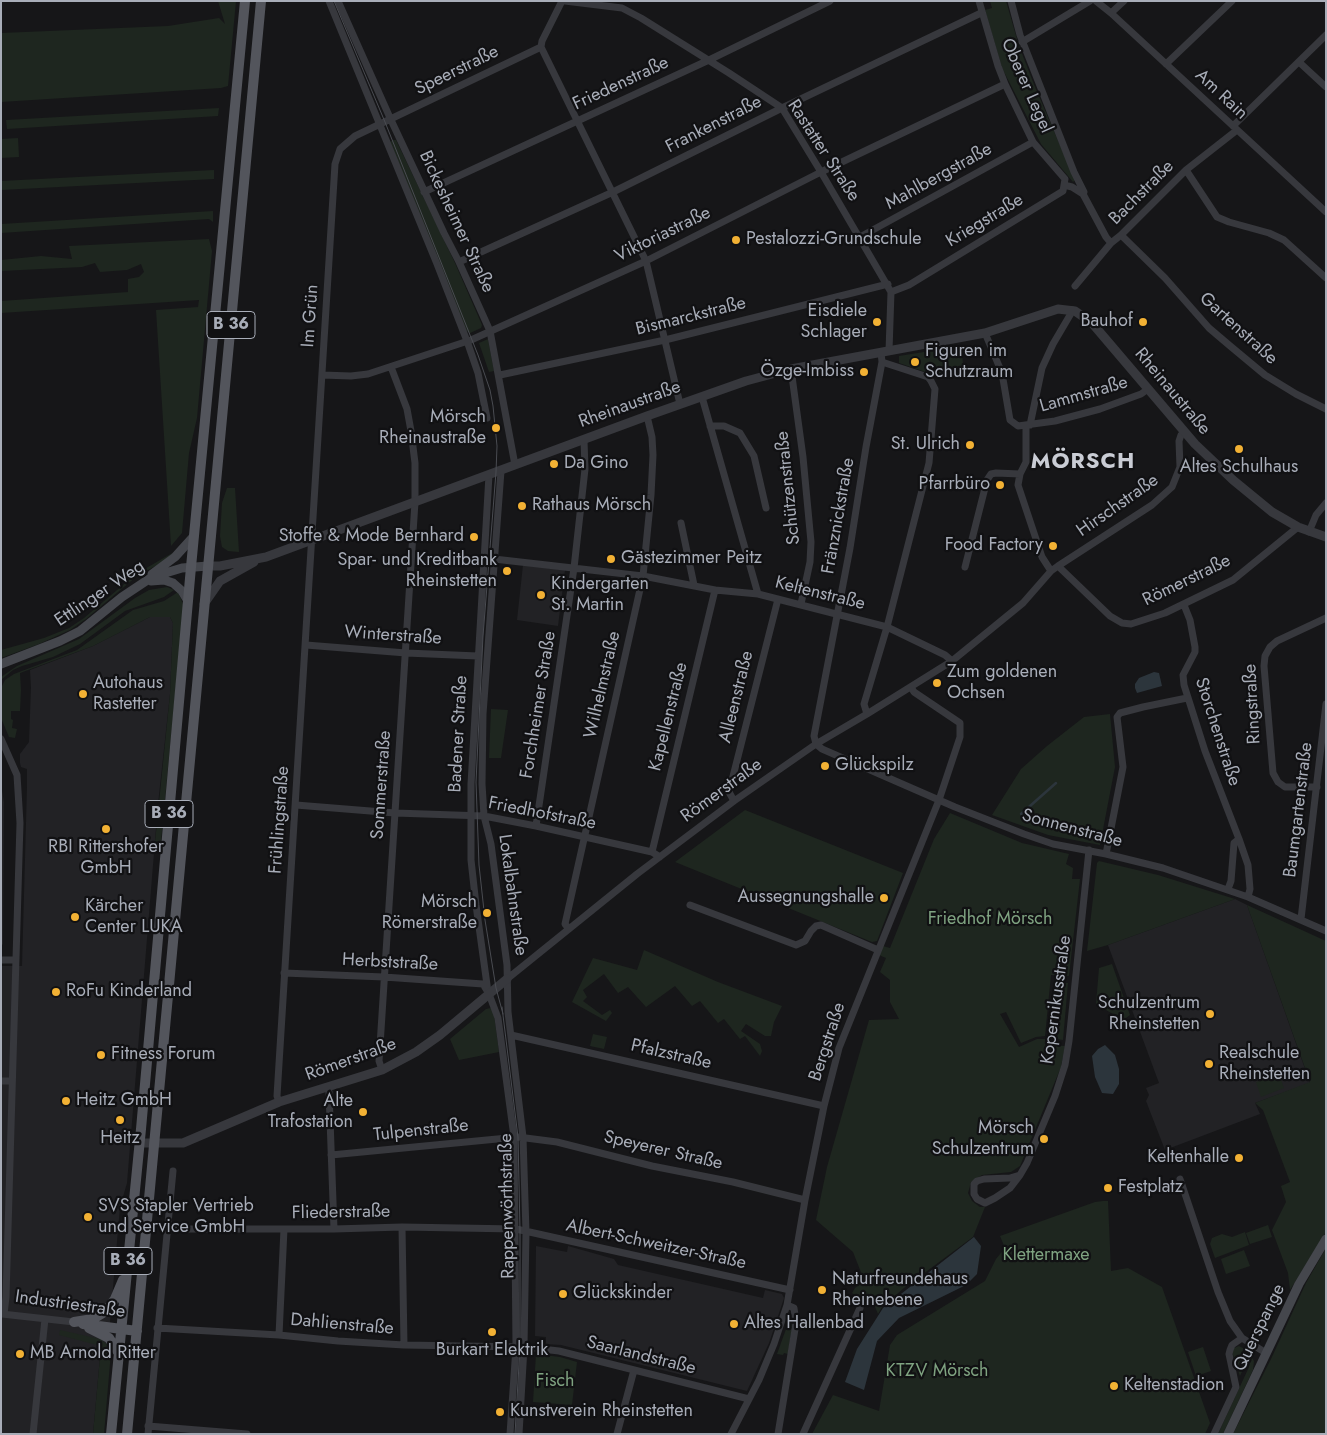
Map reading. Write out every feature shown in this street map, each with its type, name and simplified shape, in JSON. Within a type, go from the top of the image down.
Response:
[{"type":"main road","name":"B 36","points":[[111,1434],[140,1142],[191,567],[245,1]]},
{"type":"main road","name":"B 36","points":[[127,1434],[261,1]]},
{"type":"main road","points":[[137,586],[175,557],[194,536]]},
{"type":"main road","name":"Ettlinger Weg","points":[[6,663],[80,632],[137,586],[162,573],[191,567],[208,566]]},
{"type":"main road","points":[[137,586],[152,580],[164,580],[178,587],[188,601]]},
{"type":"main road","points":[[1,672],[6,663]]},
{"type":"main road","name":"Querspange","points":[[1228,1434],[1299,1284],[1326,1239]]},
{"type":"main road","points":[[74,1322],[93,1319],[106,1311],[115,1299],[127,1270]]},
{"type":"main road","points":[[74,1322],[109,1338],[118,1352]]},
{"type":"main road","name":"Industriestraße","points":[[74,1322],[137,1331]]},
{"type":"street","name":"Bickesheimer Straße","points":[[329,1],[385,122],[424,192],[459,262],[490,331],[500,375],[515,465]]},
{"type":"street","name":"Bickesheimer Straße","points":[[338,1],[467,341],[478,373],[487,418]]},
{"type":"street","name":"Rastatter Straße","points":[[564,1],[623,5],[782,108],[888,284],[891,292],[884,355]]},
{"type":"street","points":[[564,1],[542,41],[541,47],[579,121],[646,261],[680,404]]},
{"type":"street","name":"Friedenstraße","points":[[424,192],[709,60],[830,1]]},
{"type":"street","name":"Oberer Legel","points":[[979,1],[981,13],[1005,84],[1033,142],[1065,179],[1064,185]]},
{"type":"street","points":[[1012,1],[1022,42],[1074,172],[1084,192],[1083,194],[1111,243]]},
{"type":"street","points":[[1022,42],[1090,1]]},
{"type":"street","name":"Am Rain","points":[[1096,1],[1326,212]]},
{"type":"street","points":[[1111,13],[1124,1]]},
{"type":"street","points":[[1166,64],[1232,1]]},
{"type":"street","name":"Frankenstraße","points":[[459,262],[613,192],[782,108],[981,13]]},
{"type":"street","name":"Bachstraße","points":[[1075,286],[1111,243],[1186,170],[1235,128],[1326,35]]},
{"type":"street","name":"Speerstraße","points":[[385,122],[541,47]]},
{"type":"street","points":[[1299,62],[1326,87]]},
{"type":"street","name":"Viktoriastraße","points":[[322,375],[351,376],[368,374],[467,341],[646,261],[821,172],[1005,84]]},
{"type":"street","name":"Im Grün","points":[[311,539],[335,164],[340,149],[347,142],[355,136],[385,122]]},
{"type":"street","name":"Mahlbergstraße","points":[[860,237],[1033,142]]},
{"type":"street","points":[[1186,170],[1217,217],[1269,233],[1284,240],[1326,278]]},
{"type":"street","points":[[1064,185],[1072,187],[1083,194]]},
{"type":"street","name":"Kriegstraße","points":[[891,292],[909,285],[1063,191],[1064,185]]},
{"type":"street","name":"Gartenstraße","points":[[1121,235],[1165,278],[1209,328],[1228,346],[1265,375],[1296,394],[1326,409]]},
{"type":"street","name":"Bismarckstraße","points":[[500,375],[665,340],[888,284]]},
{"type":"street","name":"Rheinaustraße","points":[[208,566],[220,566],[266,557],[746,381],[791,369],[884,355],[985,333],[1058,309],[1073,310],[1092,323],[1204,454],[1233,480],[1272,512],[1298,527],[1326,537]]},
{"type":"street","points":[[1051,571],[1042,557],[1018,485],[1020,474],[1026,462],[1028,425],[1042,368],[1053,344],[1073,310]]},
{"type":"street","points":[[985,333],[1002,373],[1010,420],[1018,426],[1028,425]]},
{"type":"street","points":[[867,714],[864,704],[928,463],[935,390],[928,377],[884,355]]},
{"type":"street","name":"Fränznickstraße","points":[[816,744],[814,736],[884,355]]},
{"type":"street","name":"Sommerstraße","points":[[382,1070],[379,1061],[415,502],[415,463],[411,431],[407,409],[391,367]]},
{"type":"street","name":"Schützenstraße","points":[[791,369],[803,457],[811,542],[810,562],[801,604]]},
{"type":"street","name":"Lammstraße","points":[[1028,425],[1055,421],[1100,409],[1141,394],[1148,389]]},
{"type":"street","points":[[702,397],[758,594]]},
{"type":"street","name":"Wilhelmstraße","points":[[569,929],[565,924],[643,576],[653,455],[652,436],[647,416]]},
{"type":"street","points":[[710,426],[724,426],[740,433],[754,456],[766,508]]},
{"type":"street","name":"Hirschstraße","points":[[1058,566],[1152,505],[1172,487],[1180,467],[1179,441],[1181,435],[1185,432]]},
{"type":"street","name":"Forchheimer Straße","points":[[536,826],[574,568],[585,469],[584,440]]},
{"type":"street","name":"Badener Straße","points":[[484,816],[482,784],[483,714],[501,471]]},
{"type":"street","points":[[965,567],[987,480],[991,474],[996,473],[1020,474]]},
{"type":"street","name":"Badener Straße","points":[[489,475],[471,784],[472,860],[476,905],[489,994]]},
{"type":"street","points":[[1309,532],[1316,515],[1326,503]]},
{"type":"street","points":[[681,523],[694,585]]},
{"type":"street","name":"Römerstraße","points":[[140,1142],[183,1143],[279,1102],[382,1070],[416,1052],[440,1035],[569,929],[734,801],[816,744],[911,688],[952,661],[1023,603],[1051,571],[1058,566],[1110,616],[1122,623],[1131,624],[1184,605],[1234,580],[1298,527]]},
{"type":"street","name":"Frühlingstraße","points":[[279,1102],[277,1096],[311,539]]},
{"type":"street","points":[[204,604],[220,581],[266,557]]},
{"type":"street","name":"Keltenstraße","points":[[494,559],[643,576],[715,590],[758,594],[886,626],[946,655],[952,661]]},
{"type":"street","name":"Kapellenstraße","points":[[652,852],[715,590]]},
{"type":"street","name":"Alleenstraße","points":[[734,801],[729,792],[778,599]]},
{"type":"street","name":"Storchenstraße","points":[[1184,605],[1190,620],[1195,647],[1195,652],[1183,676],[1187,698],[1248,865],[1250,888],[1248,897]]},
{"type":"street","name":"Ringstraße","points":[[1317,788],[1285,787],[1278,782],[1273,773],[1264,666],[1265,656],[1278,641],[1326,618]]},
{"type":"street","name":"Winterstraße","points":[[306,645],[406,653],[478,656]]},
{"type":"street","name":"Bergstraße","points":[[731,1434],[749,1400],[774,1344],[787,1305],[804,1200],[824,1106],[839,1048],[939,800],[960,737],[961,728],[956,720],[914,692],[911,688]]},
{"type":"street","points":[[1106,854],[1123,767],[1117,716],[1120,713],[1143,707],[1187,698]]},
{"type":"street","name":"Baumgartenstraße","points":[[1301,919],[1326,704]]},
{"type":"street","name":"Industriestraße","points":[[1,739],[17,775],[20,813],[6,1297],[3,1314],[74,1322]]},
{"type":"street","name":"Sonnenstraße","points":[[816,744],[822,749],[939,800],[1053,844],[1089,850],[1163,868],[1248,897],[1326,931]]},
{"type":"street","name":"Friedhofstraße","points":[[296,805],[395,814],[484,816],[652,852],[660,858]]},
{"type":"street","name":"Lokalbahnstraße","points":[[484,816],[491,844],[507,966],[507,979]]},
{"type":"street","points":[[1228,890],[1231,881],[1234,843],[1239,839]]},
{"type":"street","name":"Kopernikusstraße","points":[[1020,1175],[1010,1178],[977,1181],[974,1184],[974,1194],[977,1199],[985,1203],[1010,1188],[1020,1175],[1027,1163],[1055,1096],[1065,1065],[1084,909],[1089,850]]},
{"type":"street","points":[[690,906],[796,945],[805,941],[816,926],[821,925],[878,950]]},
{"type":"street","points":[[1,960],[16,960]]},
{"type":"street","name":"Herbststraße","points":[[284,973],[384,977],[483,984],[489,994]]},
{"type":"street","name":"Rappenwörthstraße","points":[[507,979],[507,1004],[523,1137],[526,1232],[524,1347],[519,1434]]},
{"type":"street","name":"Rappenwörthstraße","points":[[489,994],[498,1018],[514,1137],[516,1347],[510,1434]]},
{"type":"street","name":"Pfalzstraße","points":[[511,1035],[824,1106]]},
{"type":"street","points":[[1,1080],[12,1081]]},
{"type":"street","points":[[327,1087],[329,1092],[334,1229]]},
{"type":"street","name":"Speyerer Straße","points":[[514,1137],[557,1142],[652,1166],[733,1182],[804,1200]]},
{"type":"street","name":"Tulpenstraße","points":[[331,1155],[514,1137]]},
{"type":"street","points":[[173,1171],[148,1430],[247,1434]]},
{"type":"street","points":[[1180,1179],[1226,1312],[1242,1338],[1266,1353]]},
{"type":"street","points":[[402,1227],[404,1345]]},
{"type":"street","name":"Fliederstraße","points":[[167,1229],[402,1227],[516,1229]]},
{"type":"street","points":[[279,1335],[284,1229]]},
{"type":"street","name":"Albert-Schweitzer-Straße","points":[[516,1229],[790,1290]]},
{"type":"street","points":[[778,1434],[796,1324],[794,1308],[787,1305]]},
{"type":"street","points":[[803,1434],[860,1308]]},
{"type":"street","points":[[33,1434],[45,1319]]},
{"type":"street","name":"Dahlienstraße","points":[[157,1328],[404,1345],[524,1347]]},
{"type":"street","points":[[1214,1434],[1236,1387],[1229,1354],[1230,1350],[1232,1345],[1242,1338]]},
{"type":"street","name":"Saarlandstraße","points":[[524,1347],[559,1351],[749,1400]]},
{"type":"street","points":[[618,1434],[634,1370]]},
{"type":"shaded area","name":"Kindergarten St. Martin","points":[[523,565],[565,570],[558,626],[517,620]]},
{"type":"shaded area","points":[[150,617],[170,617],[173,623],[170,694],[158,804],[127,1183],[120,1207],[108,1345],[101,1346],[93,1434],[1,1434],[1,966],[22,966],[27,769],[21,767],[20,754],[29,742],[30,670],[93,646]]},
{"type":"shaded area","points":[[1154,672],[1159,673],[1162,686],[1137,693],[1135,684],[1139,678]]},
{"type":"shaded area","points":[[1,785],[4,802],[3,944],[1,946]]},
{"type":"shaded area","name":"Schulzentrum Rheinstetten","points":[[1235,899],[1247,905],[1310,1083],[1255,1103],[1260,1114],[1165,1150],[1146,1101],[1149,1095],[1146,1088],[1159,1083],[1108,945]]},
{"type":"shaded area","points":[[1105,1045],[1115,1055],[1119,1069],[1119,1084],[1113,1094],[1102,1093],[1095,1077],[1092,1056]]},
{"type":"shaded area","points":[[974,1237],[981,1246],[977,1274],[966,1285],[899,1318],[877,1341],[864,1390],[845,1382],[857,1349],[883,1308]]},
{"type":"shaded area","points":[[536,1246],[567,1252],[568,1246],[614,1259],[618,1265],[763,1298],[765,1290],[782,1294],[784,1298],[769,1343],[747,1391],[561,1345],[546,1344],[546,1337],[535,1336]]},
{"type":"green space","points":[[218,1],[236,1],[228,86],[221,88],[1,102],[1,33],[168,26],[219,18],[225,24]]},
{"type":"green space","points":[[990,1],[1006,1],[1019,46],[1075,180],[1073,182],[1041,144],[1002,68],[985,10],[992,8]]},
{"type":"green space","points":[[219,108],[218,116],[7,129],[6,120]]},
{"type":"green space","points":[[18,138],[19,157],[1,158],[1,139]]},
{"type":"green space","points":[[396,140],[455,263],[482,325],[481,328],[470,333],[466,331],[390,142]]},
{"type":"green space","points":[[214,170],[214,179],[1,190],[1,181]]},
{"type":"green space","points":[[213,211],[213,222],[209,219],[1,233],[1,224]]},
{"type":"green space","points":[[209,239],[212,251],[197,418],[189,453],[182,533],[171,546],[156,310],[198,307],[199,300],[1,313],[1,301],[128,292],[128,279],[139,277],[144,272],[141,264],[127,270],[100,272],[95,263],[82,267],[1,271],[1,260],[41,256],[72,259],[69,246]]},
{"type":"green space","points":[[488,339],[494,371],[489,372],[479,343]]},
{"type":"green space","points":[[961,346],[964,373],[931,374],[899,363],[899,356]]},
{"type":"green space","points":[[227,488],[235,488],[239,552],[228,551],[222,547],[220,536],[222,503]]},
{"type":"green space","points":[[174,552],[163,562],[137,576],[70,630],[1,658],[1,650],[44,638],[69,628],[84,618],[136,574]]},
{"type":"green space","points":[[167,587],[174,590],[164,597],[125,611],[80,644],[53,657],[13,670],[1,680],[1,677],[17,666],[79,639],[149,590]]},
{"type":"green space","points":[[178,592],[183,604],[183,611],[161,841],[155,842],[170,694],[173,623],[170,617],[150,617],[93,646],[20,673],[20,711],[11,711],[12,728],[17,729],[15,738],[9,737],[1,718],[1,688],[5,680],[14,674],[77,650],[133,610],[164,601]]},
{"type":"green space","points":[[491,709],[508,710],[501,758],[489,758]]},
{"type":"green space","points":[[1110,714],[1115,767],[1100,845],[1048,835],[992,815],[1021,769],[1047,746],[1084,717]]},
{"type":"green space","name":"Friedhof Mörsch","points":[[745,810],[903,873],[877,941],[872,942],[675,862]]},
{"type":"green space","points":[[950,813],[1022,843],[1069,854],[1066,864],[1073,868],[1072,879],[1080,879],[1069,976],[1051,975],[1045,1036],[1036,1037],[1021,1043],[1006,1012],[1000,1014],[1019,1047],[1037,1039],[1045,1039],[1049,1045],[1065,1046],[1061,1067],[1020,1166],[1011,1172],[982,1175],[971,1182],[968,1193],[972,1201],[980,1207],[985,1207],[973,1237],[904,1288],[882,1307],[878,1314],[871,1297],[866,1301],[862,1301],[852,1293],[864,1280],[853,1252],[816,1220],[827,1167],[869,1020],[899,1019],[890,1002],[890,980],[880,972],[886,958],[879,955],[883,946],[890,948],[934,839]]},
{"type":"green space","points":[[1099,861],[1158,875],[1235,899],[1087,951],[1097,863]]},
{"type":"green space","points":[[1247,905],[1326,941],[1326,1232],[1290,1290],[1288,1273],[1272,1230],[1286,1202],[1281,1186],[1290,1182],[1263,1110],[1255,1103],[1310,1082]]},
{"type":"green space","points":[[644,950],[718,982],[782,1006],[774,1022],[771,1036],[765,1036],[746,1024],[741,1031],[760,1044],[762,1051],[760,1056],[745,1036],[740,1039],[724,1019],[718,1023],[700,1001],[692,1006],[675,986],[646,1007],[628,987],[618,993],[604,974],[583,990],[587,997],[583,1001],[602,1015],[610,1010],[612,1013],[606,1021],[572,1002],[593,958],[637,970]]},
{"type":"green space","points":[[1112,964],[1130,1015],[1123,1020],[1096,1004],[1099,968]]},
{"type":"green space","points":[[1063,983],[1068,983],[1063,1040],[1057,1039]]},
{"type":"green space","points":[[491,1008],[494,1014],[499,1052],[459,1060],[450,1039],[486,1009]]},
{"type":"green space","points":[[593,1034],[607,1037],[604,1049],[590,1046]]},
{"type":"green space","points":[[1279,1074],[1284,1088],[1261,1097],[1256,1082]]},
{"type":"green space","points":[[1108,1201],[1111,1271],[1128,1268],[1162,1287],[1210,1423],[1205,1434],[812,1434],[833,1395],[879,1411],[890,1345],[897,1335],[985,1281],[996,1259],[1005,1248],[1000,1236],[1095,1202]]},
{"type":"green space","points":[[1268,1225],[1272,1237],[1250,1244],[1246,1233]]},
{"type":"green space","points":[[1245,1232],[1249,1245],[1215,1258],[1210,1244],[1212,1238],[1222,1234],[1232,1237]]},
{"type":"green space","points":[[1326,1248],[1326,1434],[1233,1434],[1271,1359],[1306,1283]]},
{"type":"green space","points":[[1244,1250],[1250,1266],[1226,1274],[1221,1259]]},
{"type":"green space","points":[[790,1318],[793,1320],[788,1354],[777,1354]]},
{"type":"green space","points":[[60,1330],[100,1339],[108,1345],[111,1352],[104,1434],[93,1434],[101,1346],[59,1335]]},
{"type":"green space","points":[[1239,1346],[1248,1351],[1246,1363],[1240,1376],[1232,1352],[1234,1348]]},
{"type":"green space","points":[[1203,1347],[1211,1371],[1196,1376],[1188,1352]]},
{"type":"green space","name":"Fisch","points":[[536,1354],[560,1357],[577,1362],[572,1405],[533,1402]]},
{"type":"green space","points":[[1251,1356],[1254,1361],[1253,1370],[1223,1434],[1218,1434],[1249,1367]]},
{"type":"waterway","points":[[1021,814],[1056,783]]},
{"type":"tram line","points":[[334,1],[385,122],[478,355],[490,390],[493,406],[497,446],[496,472],[483,636],[476,782],[479,865],[485,920],[496,988],[503,1014]]},
{"type":"tram line","points":[[502,1007],[518,1137],[520,1347],[515,1434]]},
{"type":"place","name":"Pestalozzi-Grundschule","points":[[736,240]]},
{"type":"place","name":"Eisdiele Schlager","points":[[877,322]]},
{"type":"place","name":"Bauhof","points":[[1143,322]]},
{"type":"place","name":"Figuren im Schutzraum","points":[[915,362]]},
{"type":"place","name":"Özge-Imbiss","points":[[864,372]]},
{"type":"place","name":"Mörsch Rheinaustraße","points":[[496,428]]},
{"type":"place","name":"St. Ulrich","points":[[970,445]]},
{"type":"place","name":"Altes Schulhaus","points":[[1239,449]]},
{"type":"place","name":"Da Gino","points":[[554,464]]},
{"type":"place","name":"Pfarrbüro","points":[[1000,485]]},
{"type":"place","name":"Rathaus Mörsch","points":[[522,506]]},
{"type":"place","name":"Stoffe & Mode Bernhard","points":[[474,537]]},
{"type":"place","name":"Food Factory","points":[[1053,546]]},
{"type":"place","name":"Gästezimmer Peitz","points":[[611,559]]},
{"type":"place","name":"Spar- und Kreditbank Rheinstetten","points":[[507,571]]},
{"type":"place","name":"Kindergarten St. Martin","points":[[541,595]]},
{"type":"place","name":"Zum goldenen Ochsen","points":[[937,683]]},
{"type":"place","name":"Autohaus Rastetter","points":[[83,694]]},
{"type":"place","name":"Glückspilz","points":[[825,766]]},
{"type":"place","name":"RBI Rittershofer GmbH","points":[[106,829]]},
{"type":"place","name":"Aussegnungshalle","points":[[884,898]]},
{"type":"place","name":"Mörsch Römerstraße","points":[[487,913]]},
{"type":"place","name":"Kärcher Center LUKA","points":[[75,917]]},
{"type":"place","name":"RoFu Kinderland","points":[[56,992]]},
{"type":"place","name":"Schulzentrum Rheinstetten","points":[[1210,1014]]},
{"type":"place","name":"Fitness Forum","points":[[101,1055]]},
{"type":"place","name":"Realschule Rheinstetten","points":[[1209,1064]]},
{"type":"place","name":"Heitz GmbH","points":[[66,1101]]},
{"type":"place","name":"Alte Trafostation","points":[[363,1112]]},
{"type":"place","name":"Heitz","points":[[120,1120]]},
{"type":"place","name":"Mörsch Schulzentrum","points":[[1044,1139]]},
{"type":"place","name":"Keltenhalle","points":[[1239,1158]]},
{"type":"place","name":"Festplatz","points":[[1108,1188]]},
{"type":"place","name":"SVS Stapler Vertrieb und Service GmbH","points":[[88,1217]]},
{"type":"place","name":"Naturfreundehaus Rheinebene","points":[[822,1290]]},
{"type":"place","name":"Glückskinder","points":[[563,1294]]},
{"type":"place","name":"Altes Hallenbad","points":[[734,1324]]},
{"type":"place","name":"Burkart Elektrik","points":[[492,1332]]},
{"type":"place","name":"MB Arnold Ritter","points":[[20,1354]]},
{"type":"place","name":"Keltenstadion","points":[[1114,1386]]},
{"type":"place","name":"Kunstverein Rheinstetten","points":[[500,1412]]},
{"type":"district","name":"MÖRSCH","points":[[1083,463]]},
{"type":"park label","name":"Klettermaxe","points":[[1046,1256]]},
{"type":"park label","name":"KTZV Mörsch","points":[[937,1372]]}]
